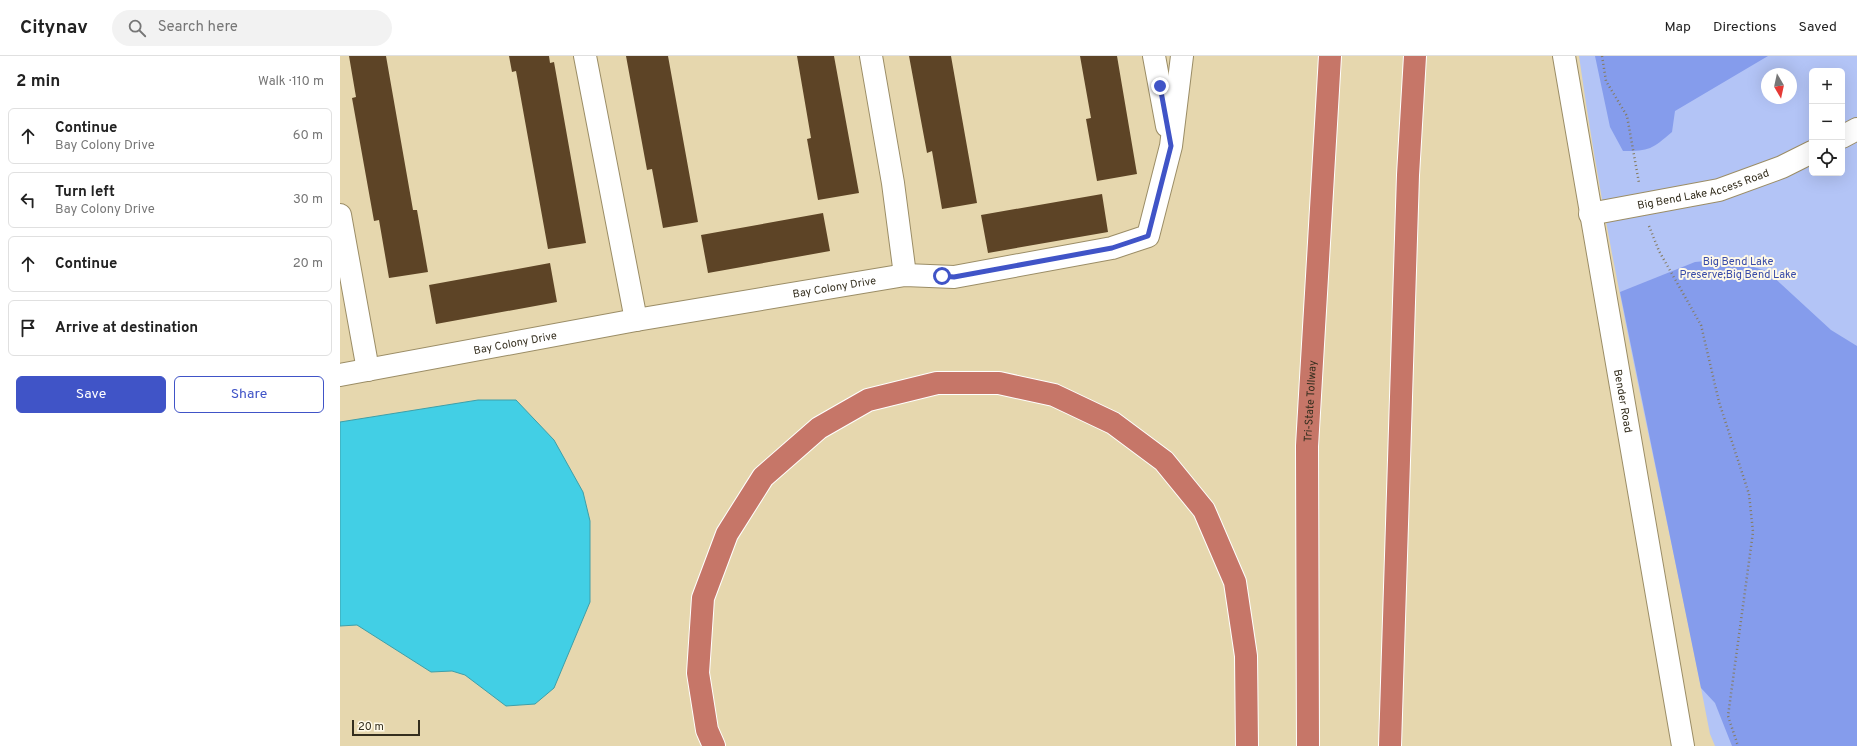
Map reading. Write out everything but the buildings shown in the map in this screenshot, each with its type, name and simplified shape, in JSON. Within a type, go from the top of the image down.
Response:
[{"type":"highway","name":"Tri-State Tollway","points":[[1308,746],[1307,446],[1330,56]]},
{"type":"highway","points":[[1390,746],[1408,175],[1414,56]]},
{"type":"highway","points":[[714,746],[707,730],[698,673],[703,598],[727,534],[763,478],[820,428],[868,400],[936,383],[999,383],[1054,395],[1113,423],[1164,461],[1204,510],[1235,582],[1246,656],[1247,746]]},
{"type":"street","points":[[585,56],[636,320]]},
{"type":"street","points":[[871,56],[893,183],[905,275]]},
{"type":"street","points":[[1154,56],[1171,146]]},
{"type":"street","name":"Bay Colony Drive","points":[[340,376],[636,320],[905,275],[954,277],[1112,248],[1148,236],[1171,146],[1182,56]]},
{"type":"street","name":"Bender Road","points":[[1564,56],[1590,214],[1683,746]]},
{"type":"street","points":[[1845,135],[1857,129]]},
{"type":"street","name":"Big Bend Lake Access Road","points":[[1590,214],[1719,190],[1782,167],[1809,154]]},
{"type":"street","points":[[340,214],[368,370]]},
{"type":"path","points":[[1602,56],[1606,81],[1627,116],[1640,191]]},
{"type":"path","points":[[1648,222],[1659,251],[1701,325],[1719,402],[1749,494],[1753,532],[1728,716],[1738,746]]},
{"type":"green space","name":"Big Bend Lake Preserve;Big Bend Lake","points":[[1579,56],[1857,56],[1857,746],[1715,746],[1710,734],[1640,396],[1607,226]]},
{"type":"green space","points":[[1595,56],[1768,56],[1675,111],[1672,132],[1660,142],[1650,148],[1623,151],[1610,127]]},
{"type":"green space","name":"Big Bend Lake Preserve;Big Bend Lake","points":[[1726,259],[1767,271],[1831,330],[1857,346],[1857,746],[1732,746],[1715,703],[1701,688],[1620,292],[1695,262]]},
{"type":"shaded area","points":[[478,400],[516,400],[554,440],[583,492],[590,521],[590,602],[554,688],[535,704],[506,706],[465,675],[452,671],[431,672],[357,625],[340,626],[340,422]]},
{"type":"route","points":[[942,276],[954,277],[1112,248],[1148,236],[1171,146],[1160,86]]}]
